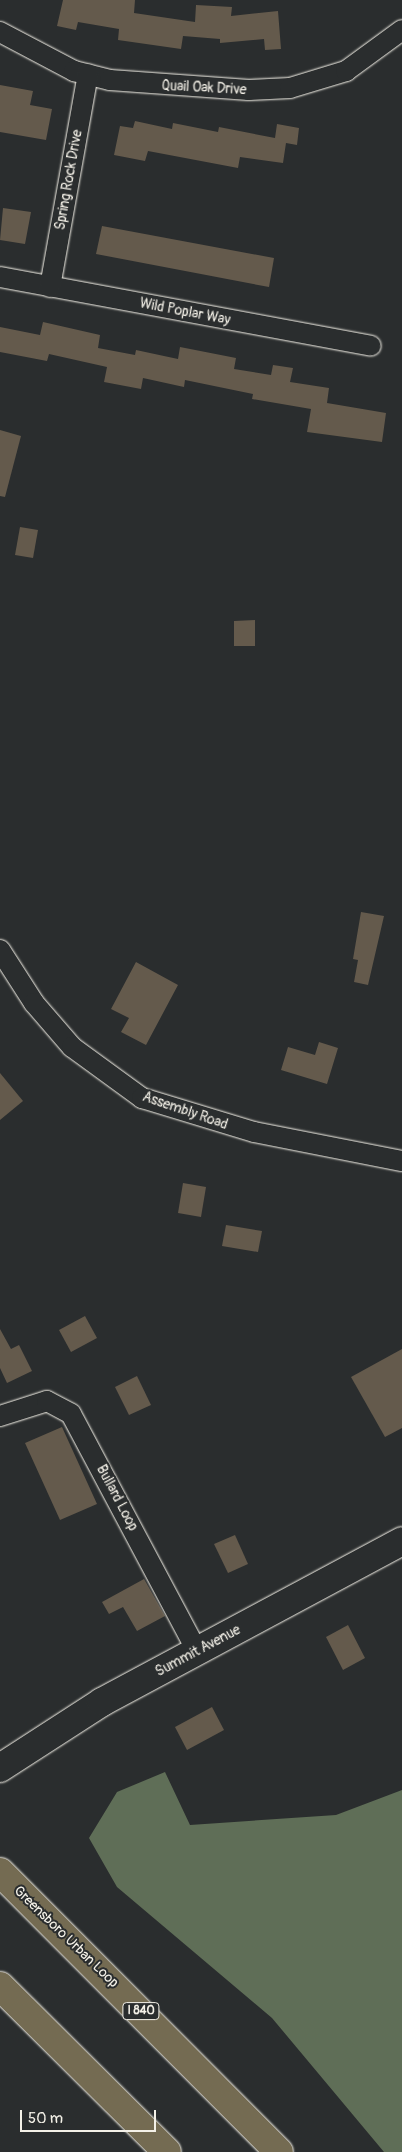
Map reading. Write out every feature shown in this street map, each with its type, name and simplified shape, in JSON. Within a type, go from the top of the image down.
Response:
[{"type":"highway","name":"Greensboro Urban Loop","points":[[0,1872],[279,2152]]},
{"type":"highway","points":[[0,1986],[167,2152]]},
{"type":"highway","points":[[0,1992],[33,2020]]},
{"type":"main road","name":"Summit Avenue","points":[[0,1768],[67,1722],[402,1542]]},
{"type":"street","name":"Quail Oak Drive","points":[[0,32],[88,74],[202,90],[290,88],[346,71],[402,30]]},
{"type":"street","name":"Spring Rock Drive","points":[[50,286],[88,74]]},
{"type":"street","name":"Wild Poplar Way","points":[[0,277],[371,346]]},
{"type":"street","name":"Assembly Road","points":[[0,950],[34,1003],[72,1047],[142,1098],[229,1126],[402,1161]]},
{"type":"street","name":"Bullard Loop","points":[[0,1416],[47,1401],[71,1414],[197,1651]]},
{"type":"green space","points":[[165,1772],[190,1825],[336,1815],[402,1790],[402,2152],[384,2152],[272,2018],[117,1887],[89,1838],[117,1792]]},
{"type":"building","points":[[63,0],[135,0],[134,13],[195,22],[196,5],[232,7],[231,16],[278,11],[281,49],[265,50],[264,39],[220,43],[220,39],[183,36],[181,49],[118,40],[119,29],[78,22],[76,30],[57,26]]},
{"type":"building","points":[[0,85],[33,91],[30,105],[52,109],[46,140],[0,132]]},
{"type":"building","points":[[135,121],[172,129],[173,123],[218,132],[219,127],[275,138],[277,124],[299,128],[297,145],[286,143],[283,163],[240,157],[238,168],[148,151],[145,161],[114,155],[120,126],[133,128]]},
{"type":"building","points":[[3,208],[31,212],[25,244],[0,240]]},
{"type":"building","points":[[102,226],[274,258],[269,287],[96,254]]},
{"type":"building","points":[[43,322],[100,335],[98,348],[135,355],[136,350],[178,359],[180,347],[236,358],[234,369],[271,375],[273,365],[293,368],[290,382],[329,388],[327,403],[386,413],[382,442],[307,432],[311,409],[252,399],[253,394],[185,380],[184,387],[143,378],[141,389],[104,382],[107,367],[49,354],[47,361],[0,352],[0,327],[40,335]]},
{"type":"building","points":[[0,430],[21,436],[5,497],[0,496]]},
{"type":"building","points":[[20,527],[38,530],[33,558],[15,555]]},
{"type":"building","points":[[255,620],[255,646],[234,646],[234,621]]},
{"type":"building","points":[[361,912],[384,916],[368,985],[354,982],[358,960],[353,959]]},
{"type":"building","points":[[136,962],[178,985],[146,1045],[121,1032],[129,1018],[111,1009]]},
{"type":"building","points":[[319,1042],[338,1048],[327,1084],[281,1070],[288,1047],[315,1055]]},
{"type":"building","points":[[0,1073],[23,1101],[0,1120]]},
{"type":"building","points":[[183,1183],[206,1187],[201,1217],[178,1213]]},
{"type":"building","points":[[226,1225],[262,1231],[258,1252],[222,1246]]},
{"type":"building","points":[[85,1316],[97,1338],[71,1352],[59,1330]]},
{"type":"building","points":[[0,1329],[11,1349],[19,1345],[32,1371],[7,1383],[0,1368]]},
{"type":"building","points":[[402,1349],[402,1428],[385,1437],[351,1377]]},
{"type":"building","points":[[137,1376],[151,1405],[129,1415],[115,1387]]},
{"type":"building","points":[[62,1427],[97,1504],[60,1520],[25,1443]]},
{"type":"building","points":[[235,1535],[248,1564],[228,1573],[214,1544]]},
{"type":"building","points":[[144,1579],[165,1616],[137,1631],[123,1607],[109,1614],[102,1602]]},
{"type":"building","points":[[348,1625],[365,1658],[343,1670],[326,1637]]},
{"type":"building","points":[[212,1707],[224,1730],[187,1750],[175,1727]]}]
